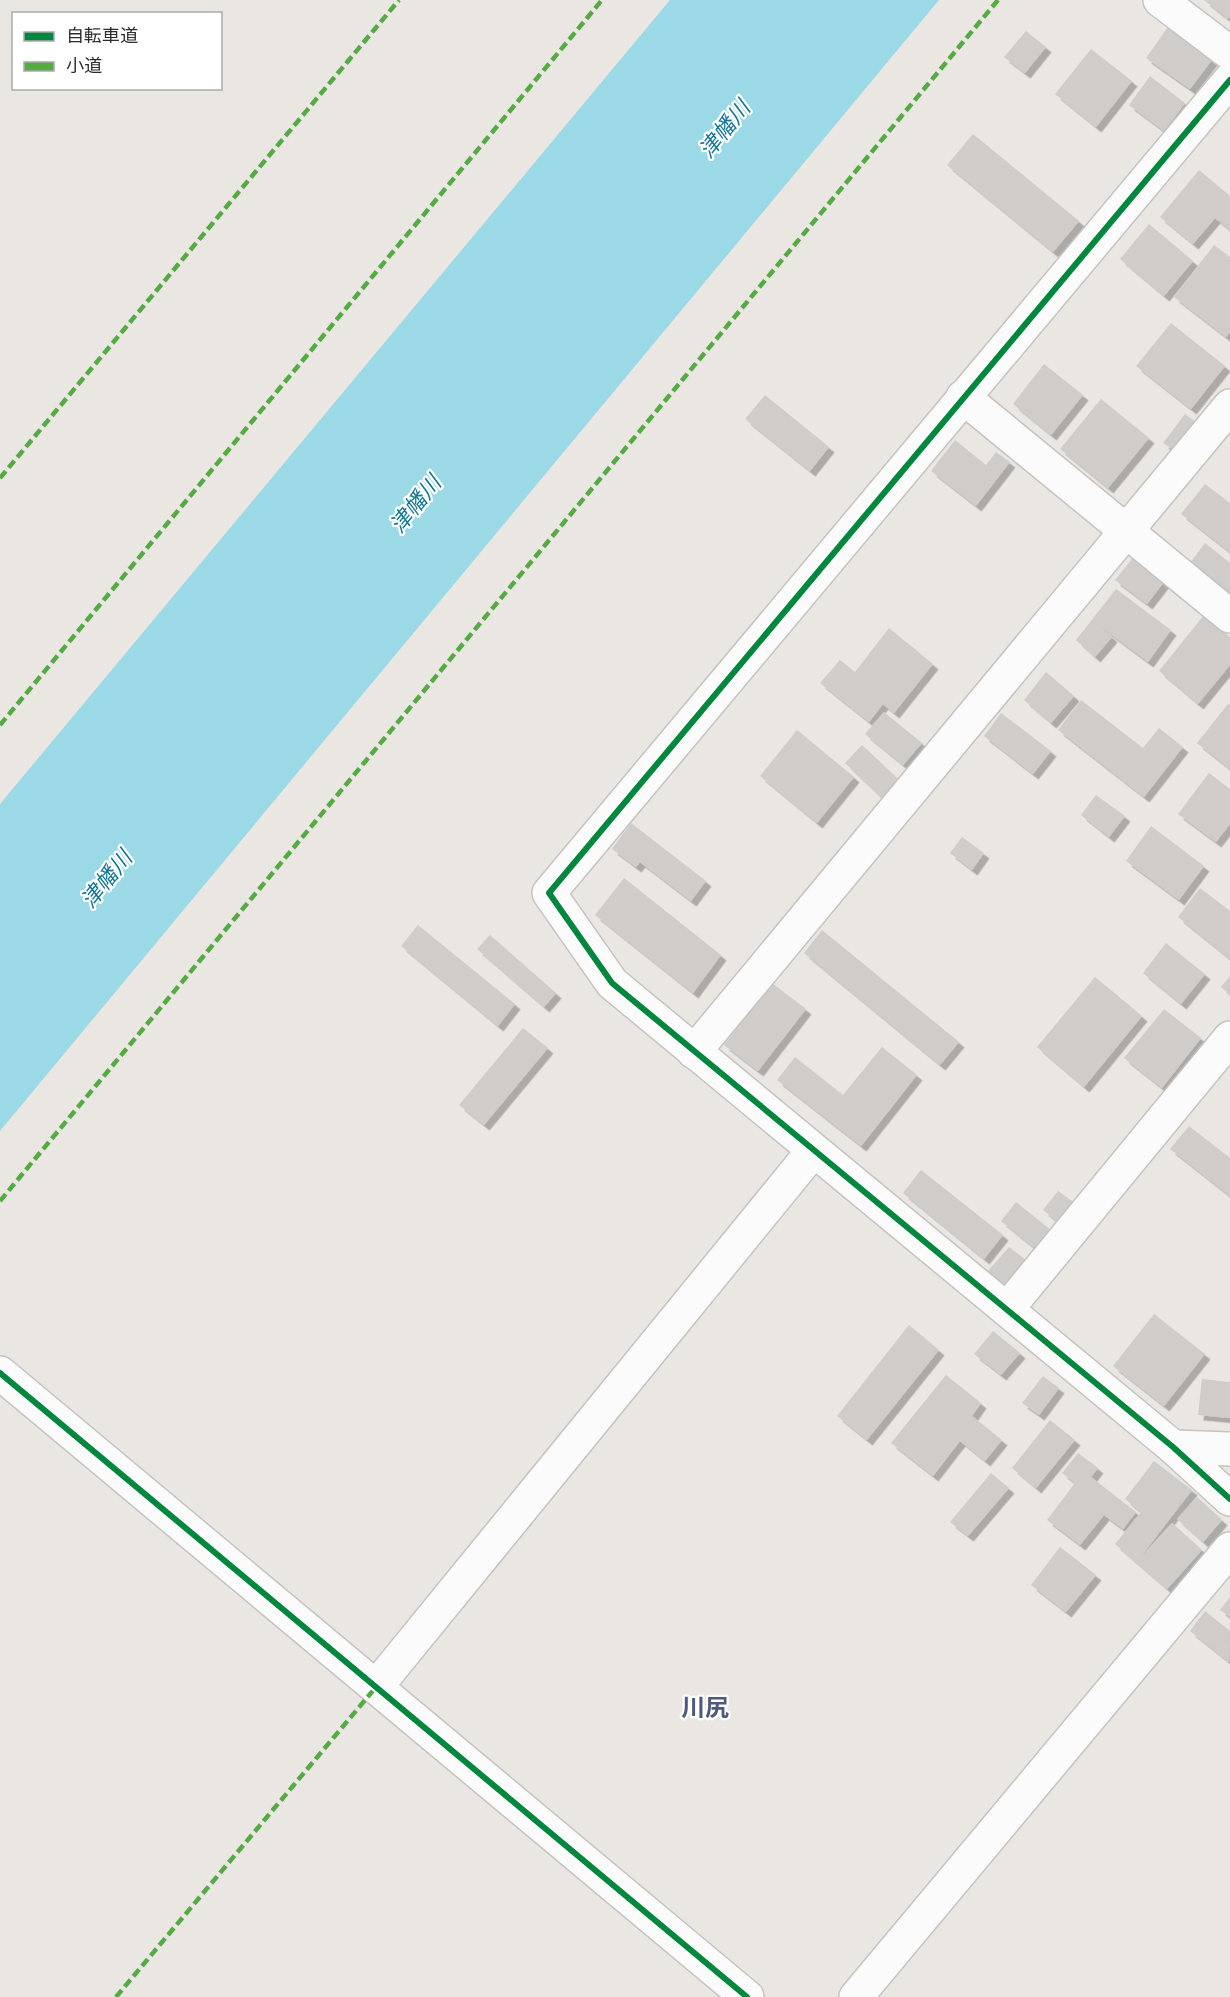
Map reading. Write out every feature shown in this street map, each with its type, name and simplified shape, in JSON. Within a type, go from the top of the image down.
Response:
[{"type":"street","points":[[1160,0],[1230,53]]},
{"type":"street","points":[[1230,80],[549,893],[612,983],[1173,1447],[1230,1499]]},
{"type":"street","points":[[963,397],[1230,616]]},
{"type":"street","points":[[694,1052],[1230,406]]},
{"type":"street","points":[[1007,1309],[1230,1038]]},
{"type":"street","points":[[376,1688],[813,1151]]},
{"type":"street","points":[[0,1373],[747,1997]]},
{"type":"street","points":[[1173,1447],[1230,1449]]},
{"type":"street","points":[[856,1997],[1230,1549]]},
{"type":"water","name":"津幡川","points":[[670,0],[939,0],[0,1131],[0,804]]},
{"type":"building","points":[[1204,0],[1230,0],[1230,17],[1228,19]]},
{"type":"building","points":[[1168,27],[1212,60],[1190,89],[1146,58]]},
{"type":"building","points":[[1026,31],[1046,47],[1025,73],[1004,57]]},
{"type":"building","points":[[1091,49],[1132,81],[1096,127],[1055,94]]},
{"type":"building","points":[[1150,76],[1185,103],[1164,131],[1129,105]]},
{"type":"building","points":[[973,134],[1079,221],[1053,252],[947,165]]},
{"type":"building","points":[[1199,170],[1230,196],[1230,230],[1215,218],[1193,244],[1160,217]]},
{"type":"building","points":[[1149,224],[1193,261],[1164,296],[1120,259]]},
{"type":"building","points":[[1214,245],[1230,257],[1230,332],[1226,337],[1174,297]]},
{"type":"building","points":[[1171,323],[1225,366],[1191,409],[1136,366]]},
{"type":"building","points":[[1044,364],[1083,395],[1051,435],[1013,404]]},
{"type":"building","points":[[765,395],[829,447],[810,471],[745,419]]},
{"type":"building","points":[[1101,399],[1149,438],[1108,488],[1060,449]]},
{"type":"building","points":[[1185,414],[1196,422],[1174,450],[1163,443]]},
{"type":"building","points":[[955,440],[986,465],[996,452],[1010,462],[976,506],[931,471]]},
{"type":"building","points":[[1205,484],[1230,503],[1230,552],[1181,514]]},
{"type":"building","points":[[1205,543],[1230,563],[1230,603],[1186,568]]},
{"type":"building","points":[[1136,554],[1167,578],[1147,604],[1115,580]]},
{"type":"building","points":[[1116,589],[1171,630],[1148,662],[1097,624],[1112,637],[1095,657],[1076,640]]},
{"type":"building","points":[[1204,615],[1230,637],[1230,665],[1198,704],[1159,671]]},
{"type":"building","points":[[889,628],[933,664],[894,713],[883,704],[869,722],[820,683],[840,660],[855,672]]},
{"type":"building","points":[[1046,672],[1074,696],[1051,723],[1024,700]]},
{"type":"building","points":[[1081,700],[1143,748],[1159,728],[1183,747],[1144,797],[1058,730]]},
{"type":"building","points":[[1228,704],[1230,705],[1230,769],[1197,743]]},
{"type":"building","points":[[884,712],[922,743],[903,765],[865,734]]},
{"type":"building","points":[[1001,713],[1051,751],[1033,774],[984,736]]},
{"type":"building","points":[[797,730],[854,777],[817,823],[760,776]]},
{"type":"building","points":[[862,745],[899,780],[882,798],[845,763]]},
{"type":"building","points":[[1209,773],[1230,789],[1230,824],[1216,842],[1178,814]]},
{"type":"building","points":[[1096,795],[1125,816],[1109,837],[1081,815]]},
{"type":"building","points":[[631,823],[706,881],[691,901],[640,862],[636,867],[612,849]]},
{"type":"building","points":[[1151,826],[1204,866],[1179,900],[1126,861]]},
{"type":"building","points":[[962,837],[984,853],[972,870],[950,853]]},
{"type":"building","points":[[624,878],[721,955],[693,993],[595,915]]},
{"type":"building","points":[[1200,888],[1230,911],[1230,959],[1178,917]]},
{"type":"building","points":[[418,925],[515,1004],[498,1026],[401,946]]},
{"type":"building","points":[[822,930],[959,1042],[940,1065],[804,953]]},
{"type":"building","points":[[490,935],[556,993],[544,1007],[477,949]]},
{"type":"building","points":[[1166,943],[1205,974],[1181,1004],[1143,973]]},
{"type":"building","points":[[1230,976],[1230,995],[1221,987]]},
{"type":"building","points":[[1095,977],[1142,1016],[1084,1087],[1037,1047]]},
{"type":"building","points":[[772,983],[806,1009],[758,1071],[724,1045]]},
{"type":"building","points":[[1164,1009],[1201,1038],[1162,1088],[1124,1058]]},
{"type":"building","points":[[523,1028],[548,1048],[484,1125],[459,1105]]},
{"type":"building","points":[[882,1047],[917,1075],[861,1146],[777,1080],[795,1057],[843,1095]]},
{"type":"building","points":[[1189,1126],[1230,1158],[1230,1196],[1170,1149]]},
{"type":"building","points":[[921,1170],[1003,1235],[984,1259],[903,1193]]},
{"type":"building","points":[[1058,1191],[1079,1206],[1063,1226],[1043,1210]]},
{"type":"building","points":[[1016,1202],[1057,1235],[1042,1254],[1001,1221]]},
{"type":"building","points":[[1009,1247],[1027,1261],[1007,1287],[988,1271]]},
{"type":"building","points":[[1154,1314],[1205,1354],[1164,1406],[1113,1366]]},
{"type":"building","points":[[909,1325],[939,1350],[867,1440],[837,1416]]},
{"type":"building","points":[[993,1331],[1020,1353],[1001,1375],[974,1354]]},
{"type":"building","points":[[946,1375],[981,1403],[972,1416],[1002,1440],[985,1461],[960,1441],[933,1476],[891,1443]]},
{"type":"building","points":[[1043,1376],[1059,1388],[1039,1415],[1022,1403]]},
{"type":"building","points":[[1202,1379],[1230,1382],[1230,1418],[1198,1415]]},
{"type":"building","points":[[1050,1420],[1075,1440],[1036,1488],[1012,1468]]},
{"type":"building","points":[[1078,1453],[1098,1468],[1091,1477],[1136,1512],[1123,1529],[1104,1515],[1080,1545],[1047,1520],[1075,1483],[1062,1473]]},
{"type":"building","points":[[1154,1461],[1192,1490],[1139,1559],[1172,1523],[1202,1550],[1167,1589],[1115,1544],[1141,1512],[1125,1499]]},
{"type":"building","points":[[991,1473],[1009,1488],[968,1536],[950,1522]]},
{"type":"building","points":[[1197,1497],[1222,1520],[1203,1542],[1177,1519]]},
{"type":"building","points":[[1060,1547],[1096,1575],[1066,1612],[1031,1585]]},
{"type":"building","points":[[1230,1597],[1230,1617],[1220,1610]]},
{"type":"building","points":[[1205,1611],[1230,1631],[1229,1662],[1190,1631]]},
{"type":"marked path","points":[[0,478],[399,0]]},
{"type":"marked path","points":[[0,725],[602,0]]},
{"type":"marked path","points":[[0,1201],[998,0]]},
{"type":"marked path","points":[[116,1997],[376,1687]]},
{"type":"cycle path","points":[[1230,80],[549,893],[612,983],[1173,1447],[1230,1499]]},
{"type":"cycle path","points":[[0,1373],[747,1997]]},
{"type":"district","name":"川尻","points":[[705,1708]]}]
